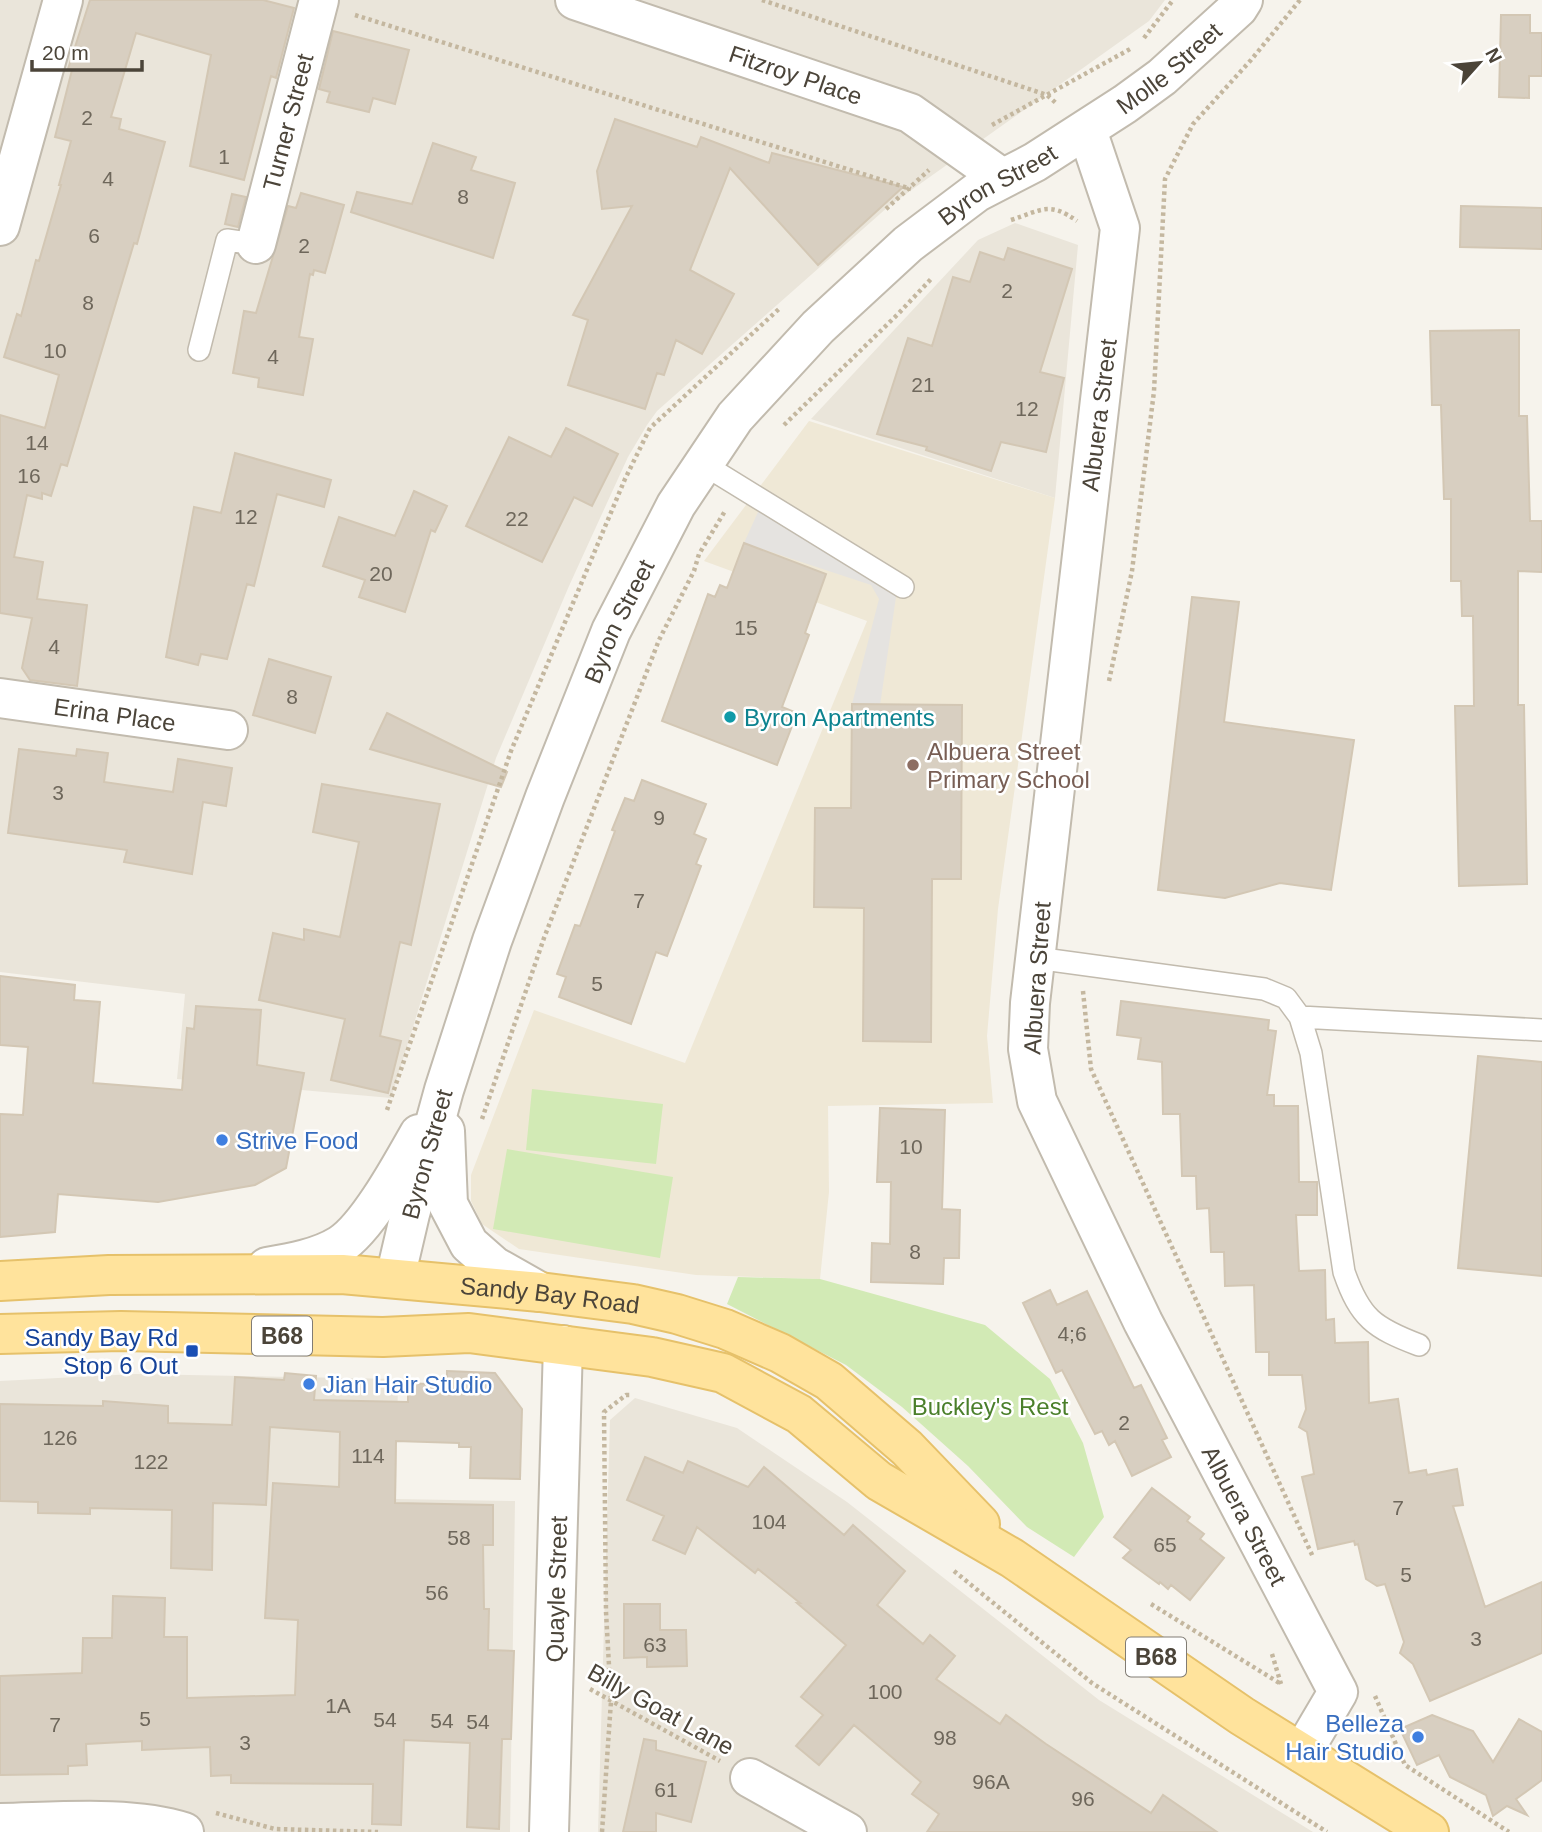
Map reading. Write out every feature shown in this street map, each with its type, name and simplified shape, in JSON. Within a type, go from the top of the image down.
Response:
[{"type":"main road","name":"Sandy Bay Road","points":[[0,1281],[109,1275],[342,1274],[540,1292],[634,1304],[677,1314],[725,1329],[780,1353],[829,1381],[907,1448],[1012,1558]]},
{"type":"main road","points":[[383,1337],[396,1278]]},
{"type":"main road","name":"Sandy Bay Road","points":[[0,1334],[121,1331],[383,1337],[469,1334],[652,1357],[723,1373],[799,1414],[880,1482],[1012,1558],[1231,1709],[1429,1832]]},
{"type":"street","points":[[0,226],[64,0]]},
{"type":"street","name":"Fitzroy Place","points":[[575,0],[910,113],[1002,178]]},
{"type":"street","name":"Molle Street","points":[[1087,130],[1162,76],[1238,8],[1243,0]]},
{"type":"street","name":"Turner Street","points":[[256,244],[319,2]]},
{"type":"street","name":"Byron Street","points":[[396,1278],[410,1214],[444,1090],[492,941],[545,797],[611,631],[676,505],[735,417],[818,327],[908,244],[977,192],[1035,162],[1087,130]]},
{"type":"street","name":"Albuera Street","points":[[1087,130],[1120,228],[1030,1003],[1028,1049],[1037,1101],[1143,1322],[1356,1693]]},
{"type":"street","name":"Erina Place","points":[[0,698],[228,730]]},
{"type":"street","points":[[206,1276],[285,1264],[341,1244],[374,1208],[444,1090]]},
{"type":"street","points":[[444,1090],[448,1204],[469,1244],[494,1266],[540,1292]]},
{"type":"street","name":"Quayle Street","points":[[549,1832],[563,1345]]},
{"type":"street","points":[[1302,1754],[1356,1693]]},
{"type":"street","points":[[750,1778],[847,1832]]},
{"type":"street","points":[[0,1823],[110,1822],[173,1828],[184,1832]]},
{"type":"lane","points":[[199,350],[227,240],[256,244]]},
{"type":"lane","points":[[704,464],[903,587]]},
{"type":"lane","points":[[1036,958],[1264,989],[1286,998],[1300,1017],[1311,1053],[1344,1272],[1354,1299],[1371,1321],[1387,1333],[1419,1345]]},
{"type":"lane","points":[[1300,1017],[1542,1030]]},
{"type":"path","points":[[762,0],[1047,95],[1087,130]]},
{"type":"path","points":[[955,145],[1139,44],[1173,0]]},
{"type":"path","points":[[1107,690],[1132,570],[1154,391],[1165,179],[1193,124],[1251,60],[1300,0]]},
{"type":"path","points":[[319,2],[909,188],[958,206]]},
{"type":"path","points":[[1009,221],[1050,207],[1062,210],[1084,226]]},
{"type":"path","points":[[778,430],[898,314],[940,269]]},
{"type":"path","points":[[478,1131],[544,938],[659,640],[694,571],[699,554],[723,516],[736,485]]},
{"type":"path","points":[[1080,964],[1091,1069],[1316,1563]]},
{"type":"path","points":[[602,1832],[611,1701],[606,1612],[604,1412],[626,1395],[639,1395]]},
{"type":"path","points":[[947,1566],[1092,1683],[1327,1832]]},
{"type":"path","name":"Billy Goat Lane","points":[[555,1670],[750,1778]]},
{"type":"path","points":[[1356,1693],[1405,1765],[1509,1832]]},
{"type":"shaded area","points":[[0,0],[1165,0],[1149,21],[889,206],[657,411],[647,425],[628,457],[569,586],[496,758],[391,1098],[177,1079],[185,994],[0,972]]},
{"type":"shaded area","points":[[1015,223],[1078,245],[1055,498],[811,419],[978,240]]},
{"type":"shaded area","name":"Albuera Street Primary School","points":[[809,421],[1055,498],[998,909],[987,1036],[993,1103],[828,1106],[829,1192],[820,1279],[696,1275],[519,1249],[482,1224],[471,1201],[471,1175],[534,1010],[685,1063],[867,621],[704,561]]},
{"type":"shaded area","points":[[768,490],[899,577],[880,705],[852,704],[879,599],[871,585],[744,543]]},
{"type":"shaded area","points":[[135,1374],[398,1379],[396,1499],[515,1501],[510,1832],[0,1832],[0,1381]]},
{"type":"shaded area","points":[[635,1398],[737,1428],[847,1502],[1099,1700],[1313,1832],[598,1832],[610,1420]]},
{"type":"green space","points":[[532,1089],[663,1104],[656,1164],[526,1150]]},
{"type":"green space","points":[[507,1149],[673,1177],[660,1258],[493,1229]]},
{"type":"green space","name":"Buckley's Rest","points":[[738,1277],[820,1279],[985,1325],[1050,1379],[1083,1443],[1104,1517],[1074,1557],[1027,1527],[968,1466],[902,1407],[846,1365],[727,1304]]},
{"type":"building","points":[[90,0],[263,0],[294,8],[276,78],[271,76],[244,180],[190,166],[211,55],[136,33],[111,117],[121,119],[119,129],[165,142],[137,244],[134,243],[67,466],[61,464],[51,496],[42,493],[42,499],[27,495],[14,557],[43,562],[37,599],[87,605],[77,686],[30,680],[22,668],[32,618],[0,613],[0,415],[45,428],[59,375],[4,357],[17,314],[21,316],[61,185],[71,141],[55,137],[72,70],[68,69]]},
{"type":"building","points":[[1501,15],[1530,15],[1530,33],[1542,33],[1542,76],[1529,76],[1529,98],[1499,97]]},
{"type":"building","points":[[333,31],[409,50],[395,104],[373,98],[369,112],[327,102],[330,92],[319,89]]},
{"type":"building","points":[[615,119],[697,147],[701,137],[769,163],[772,153],[903,187],[818,265],[730,168],[690,270],[734,294],[702,354],[676,340],[664,375],[657,373],[645,409],[568,385],[588,320],[573,315],[632,206],[602,209],[597,171]]},
{"type":"building","points":[[433,143],[476,157],[471,170],[515,183],[493,258],[351,212],[357,192],[412,204]]},
{"type":"building","points":[[301,193],[344,205],[325,273],[314,270],[313,275],[310,274],[299,337],[313,339],[303,395],[258,387],[259,378],[233,373],[244,311],[256,313],[288,206],[296,208]]},
{"type":"building","points":[[232,194],[246,197],[238,227],[225,224]]},
{"type":"building","points":[[1461,206],[1542,208],[1542,249],[1460,247]]},
{"type":"building","points":[[1008,248],[1072,269],[1040,372],[1064,378],[1046,452],[1001,442],[991,471],[926,450],[927,447],[877,434],[908,338],[932,346],[953,277],[970,282],[980,252],[1004,260]]},
{"type":"building","points":[[1519,330],[1519,416],[1527,416],[1530,521],[1542,521],[1542,572],[1518,571],[1518,705],[1524,705],[1527,884],[1459,886],[1455,706],[1474,706],[1473,616],[1462,616],[1461,581],[1451,581],[1451,499],[1444,499],[1441,405],[1432,405],[1430,331]]},
{"type":"building","points":[[566,428],[618,454],[592,506],[574,497],[542,562],[466,526],[509,437],[551,457]]},
{"type":"building","points":[[235,453],[331,480],[324,507],[277,494],[254,586],[247,584],[227,659],[201,654],[198,665],[166,657],[194,507],[221,513]]},
{"type":"building","points":[[414,491],[447,506],[435,532],[431,530],[405,612],[359,597],[365,580],[323,566],[339,517],[395,536]]},
{"type":"building","points":[[744,543],[826,574],[805,633],[809,635],[782,707],[797,713],[777,765],[662,721],[708,594],[715,597],[720,585],[727,588]]},
{"type":"building","points":[[1192,597],[1239,602],[1224,722],[1354,740],[1331,890],[1280,883],[1225,898],[1158,890]]},
{"type":"building","points":[[269,659],[331,677],[315,733],[253,715]]},
{"type":"building","name":"Albuera Street Primary School","points":[[852,704],[962,705],[961,879],[932,879],[931,1042],[863,1041],[864,908],[814,907],[815,808],[851,808]]},
{"type":"building","points":[[387,713],[507,772],[501,787],[370,749]]},
{"type":"building","points":[[19,749],[76,756],[77,749],[108,753],[104,782],[173,792],[178,759],[232,768],[226,806],[203,802],[192,874],[124,862],[127,850],[8,833]]},
{"type":"building","points":[[642,780],[706,804],[694,834],[706,839],[696,864],[701,866],[667,956],[656,952],[631,1024],[559,997],[566,977],[557,974],[575,925],[580,926],[625,798],[634,801]]},
{"type":"building","points":[[322,784],[440,804],[411,945],[400,942],[380,1036],[401,1041],[388,1093],[331,1080],[345,1019],[259,1000],[273,933],[304,940],[304,929],[340,937],[359,842],[313,832]]},
{"type":"building","points":[[0,976],[75,985],[74,1000],[100,1002],[93,1083],[182,1090],[187,1028],[194,1029],[196,1006],[261,1010],[257,1065],[304,1073],[286,1168],[255,1185],[158,1202],[58,1194],[55,1232],[0,1237],[0,1114],[23,1115],[28,1047],[0,1045]]},
{"type":"building","points":[[1121,1001],[1269,1020],[1268,1030],[1276,1031],[1267,1095],[1274,1095],[1274,1106],[1298,1106],[1299,1182],[1317,1182],[1317,1215],[1296,1215],[1299,1271],[1325,1270],[1326,1320],[1334,1319],[1335,1343],[1368,1342],[1369,1403],[1398,1399],[1409,1473],[1426,1470],[1427,1475],[1457,1469],[1463,1505],[1453,1506],[1485,1607],[1542,1582],[1542,1653],[1430,1701],[1413,1664],[1400,1653],[1404,1642],[1385,1584],[1377,1586],[1366,1579],[1358,1544],[1355,1545],[1354,1541],[1318,1549],[1302,1477],[1314,1474],[1307,1432],[1299,1427],[1306,1409],[1302,1375],[1269,1375],[1269,1352],[1256,1352],[1254,1285],[1225,1286],[1224,1252],[1211,1252],[1209,1208],[1197,1209],[1196,1176],[1182,1176],[1180,1114],[1163,1114],[1162,1062],[1138,1059],[1141,1038],[1117,1035]]},
{"type":"building","points":[[1478,1056],[1542,1062],[1542,1276],[1458,1268]]},
{"type":"building","points":[[880,1108],[945,1110],[942,1209],[960,1210],[959,1258],[944,1258],[943,1284],[871,1282],[872,1243],[890,1244],[891,1182],[877,1182]]},
{"type":"building","points":[[1050,1290],[1057,1305],[1087,1291],[1134,1388],[1141,1385],[1167,1438],[1162,1440],[1171,1457],[1132,1476],[1115,1441],[1109,1445],[1102,1431],[1095,1434],[1062,1370],[1056,1373],[1023,1303]]},
{"type":"building","points":[[447,1371],[495,1373],[522,1409],[520,1479],[470,1478],[471,1447],[459,1447],[459,1443],[396,1441],[395,1503],[493,1505],[493,1545],[483,1545],[484,1609],[489,1609],[488,1650],[514,1651],[511,1739],[502,1739],[499,1829],[467,1827],[470,1743],[404,1740],[401,1825],[372,1824],[373,1784],[231,1783],[231,1775],[211,1776],[210,1747],[142,1750],[142,1741],[86,1744],[87,1765],[68,1766],[68,1774],[0,1775],[0,1676],[82,1673],[83,1638],[112,1638],[113,1596],[165,1598],[164,1637],[187,1637],[187,1698],[295,1695],[298,1620],[265,1618],[273,1483],[339,1487],[340,1432],[270,1427],[266,1505],[213,1503],[212,1570],[171,1568],[172,1510],[90,1508],[90,1514],[38,1513],[38,1502],[0,1501],[0,1404],[103,1406],[103,1401],[168,1406],[168,1423],[232,1425],[235,1377],[284,1380],[285,1373],[316,1376],[314,1400],[408,1402],[408,1383],[447,1385]]},
{"type":"building","points":[[645,1457],[683,1473],[688,1461],[748,1487],[764,1467],[844,1535],[853,1525],[905,1571],[877,1605],[923,1644],[930,1635],[955,1656],[936,1679],[1000,1724],[1006,1715],[1151,1813],[1163,1795],[1217,1832],[927,1832],[939,1814],[912,1794],[921,1782],[854,1725],[819,1765],[796,1746],[823,1715],[801,1697],[846,1645],[758,1569],[755,1573],[697,1527],[685,1554],[653,1540],[664,1516],[627,1500]]},
{"type":"building","points":[[1152,1488],[1190,1517],[1187,1521],[1204,1534],[1200,1539],[1224,1558],[1190,1600],[1171,1585],[1168,1589],[1160,1582],[1159,1584],[1123,1558],[1131,1550],[1114,1537]]},
{"type":"building","points":[[624,1604],[660,1604],[660,1630],[686,1630],[687,1666],[647,1667],[647,1657],[624,1658]]},
{"type":"building","points":[[1432,1715],[1473,1731],[1493,1762],[1519,1719],[1542,1732],[1542,1780],[1516,1799],[1527,1815],[1507,1806],[1493,1816],[1486,1795],[1450,1777],[1439,1755],[1417,1765],[1400,1729]]},
{"type":"building","points":[[644,1739],[656,1741],[656,1750],[706,1762],[691,1822],[656,1813],[656,1832],[623,1832]]},
{"type":"place","name":"Byron Apartments","points":[[730,717]]},
{"type":"place","name":"Albuera Street Primary School","points":[[913,765]]},
{"type":"place","name":"Strive Food","points":[[222,1140]]},
{"type":"place","name":"Sandy Bay Rd Stop 6 Out","points":[[192,1351]]},
{"type":"place","name":"Jian Hair Studio","points":[[309,1384]]},
{"type":"place","name":"Belleza Hair Studio","points":[[1418,1737]]}]
